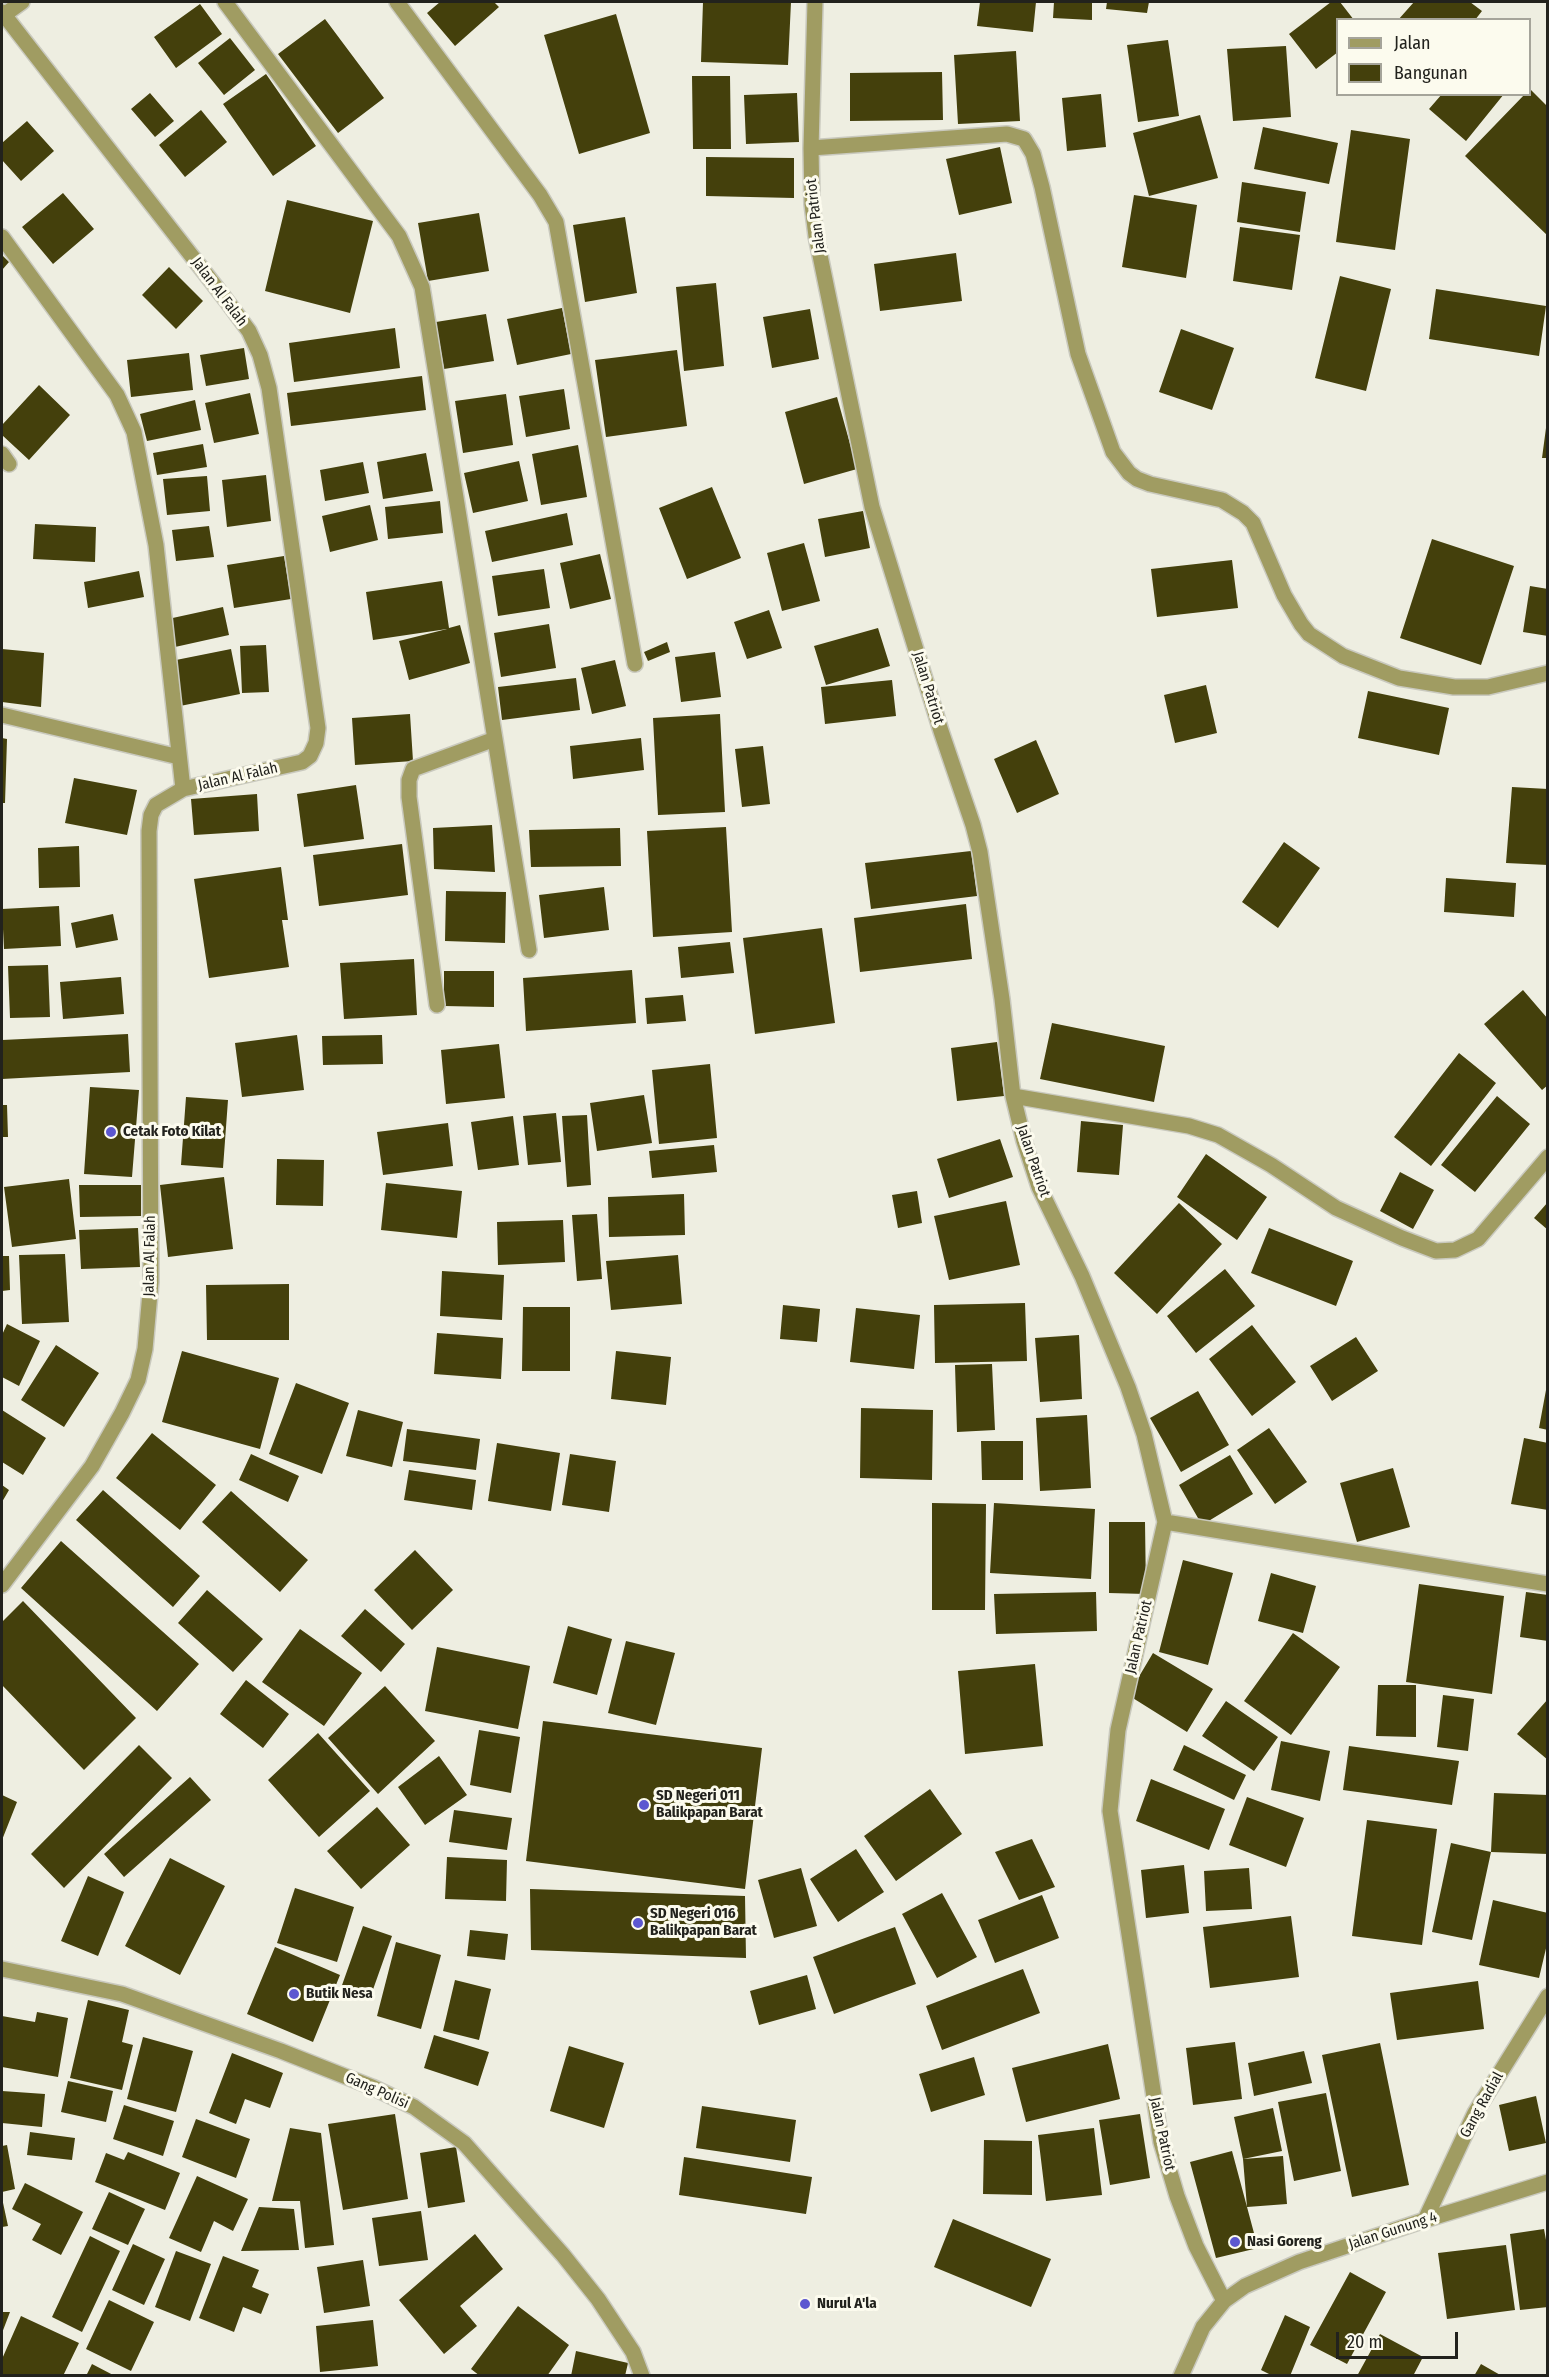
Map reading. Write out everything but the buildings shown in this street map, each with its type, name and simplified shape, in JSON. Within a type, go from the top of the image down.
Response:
[{"type":"street","points":[[3,14],[22,2]]},
{"type":"street","points":[[225,2],[399,236],[422,287],[529,950]]},
{"type":"street","points":[[397,2],[540,195],[556,222],[635,664]]},
{"type":"street","name":"Jalan Patriot","points":[[815,2],[810,148],[812,204],[816,236],[872,507],[980,852],[1002,999],[1013,1096],[1031,1165],[1082,1276],[1134,1404],[1144,1434],[1165,1522],[1118,1730],[1110,1811],[1161,2142],[1177,2196],[1196,2246],[1224,2301]]},
{"type":"street","name":"Jalan Al Falah","points":[[2,1586],[92,1466],[134,1388],[145,1348],[151,1282],[149,831],[151,815],[156,805],[183,789],[302,762],[310,756],[316,743],[318,728],[268,388],[260,355],[249,331],[3,14]]},
{"type":"street","points":[[810,148],[1007,134],[1024,139],[1033,154],[1042,187],[1078,354],[1113,452],[1129,473],[1150,484],[1222,500],[1243,513],[1252,523],[1284,595],[1301,624],[1309,634],[1343,656],[1399,678],[1454,687],[1488,687],[1548,673]]},
{"type":"street","points":[[2,237],[117,394],[134,432],[156,545],[183,789]]},
{"type":"street","points":[[2,715],[179,757]]},
{"type":"street","points":[[437,1005],[408,797],[409,780],[413,769],[495,739]]},
{"type":"street","points":[[1013,1096],[1190,1126],[1218,1135],[1271,1165],[1336,1208],[1402,1238],[1445,1252],[1467,1246],[1478,1239],[1548,1157]]},
{"type":"street","points":[[1165,1522],[1548,1584]]},
{"type":"street","name":"Gang Polisi","points":[[2,1969],[122,1994],[281,2050],[372,2087],[414,2107],[464,2143],[563,2255],[598,2299],[633,2352],[642,2376]]},
{"type":"street","name":"Gang Radial","points":[[1425,2220],[1475,2113],[1548,1996]]},
{"type":"street","name":"Jalan Gunung 4","points":[[1181,2376],[1203,2327],[1224,2301],[1245,2286],[1270,2274],[1425,2220],[1548,2182]]},
{"type":"place","name":"Cetak Foto Kilat","points":[[111,1132]]},
{"type":"place","name":"SD Negeri 011 Balikpapan Barat","points":[[644,1805]]},
{"type":"place","name":"SD Negeri 016 Balikpapan Barat","points":[[638,1923]]},
{"type":"place","name":"Butik Nesa","points":[[294,1994]]},
{"type":"place","name":"Nasi Goreng","points":[[1235,2242]]},
{"type":"place","name":"Nurul A'la","points":[[805,2304]]}]
